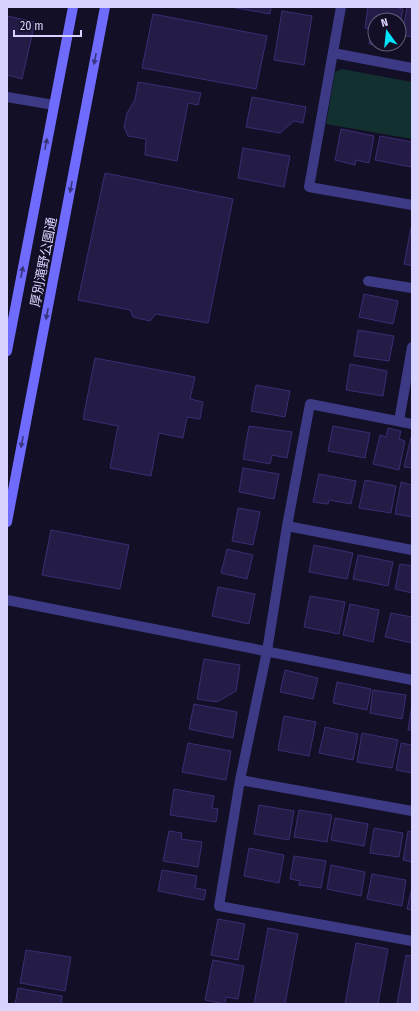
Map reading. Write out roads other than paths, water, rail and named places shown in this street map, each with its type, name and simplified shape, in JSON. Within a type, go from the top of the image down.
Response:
[{"type":"main road","name":"厚別滝野公園通","points":[[7,351],[73,7]]},
{"type":"main road","name":"厚別滝野公園通","points":[[7,522],[105,7]]},
{"type":"street","points":[[342,7],[309,187],[412,205]]},
{"type":"street","points":[[333,53],[412,68]]},
{"type":"street","points":[[7,97],[54,105]]},
{"type":"street","points":[[368,280],[412,288]]},
{"type":"street","points":[[399,422],[412,347]]},
{"type":"street","points":[[412,424],[310,404],[287,526],[268,651],[240,780],[219,906],[412,941]]},
{"type":"street","points":[[287,526],[412,550]]},
{"type":"street","points":[[7,600],[412,680]]},
{"type":"street","points":[[240,780],[412,811]]}]
